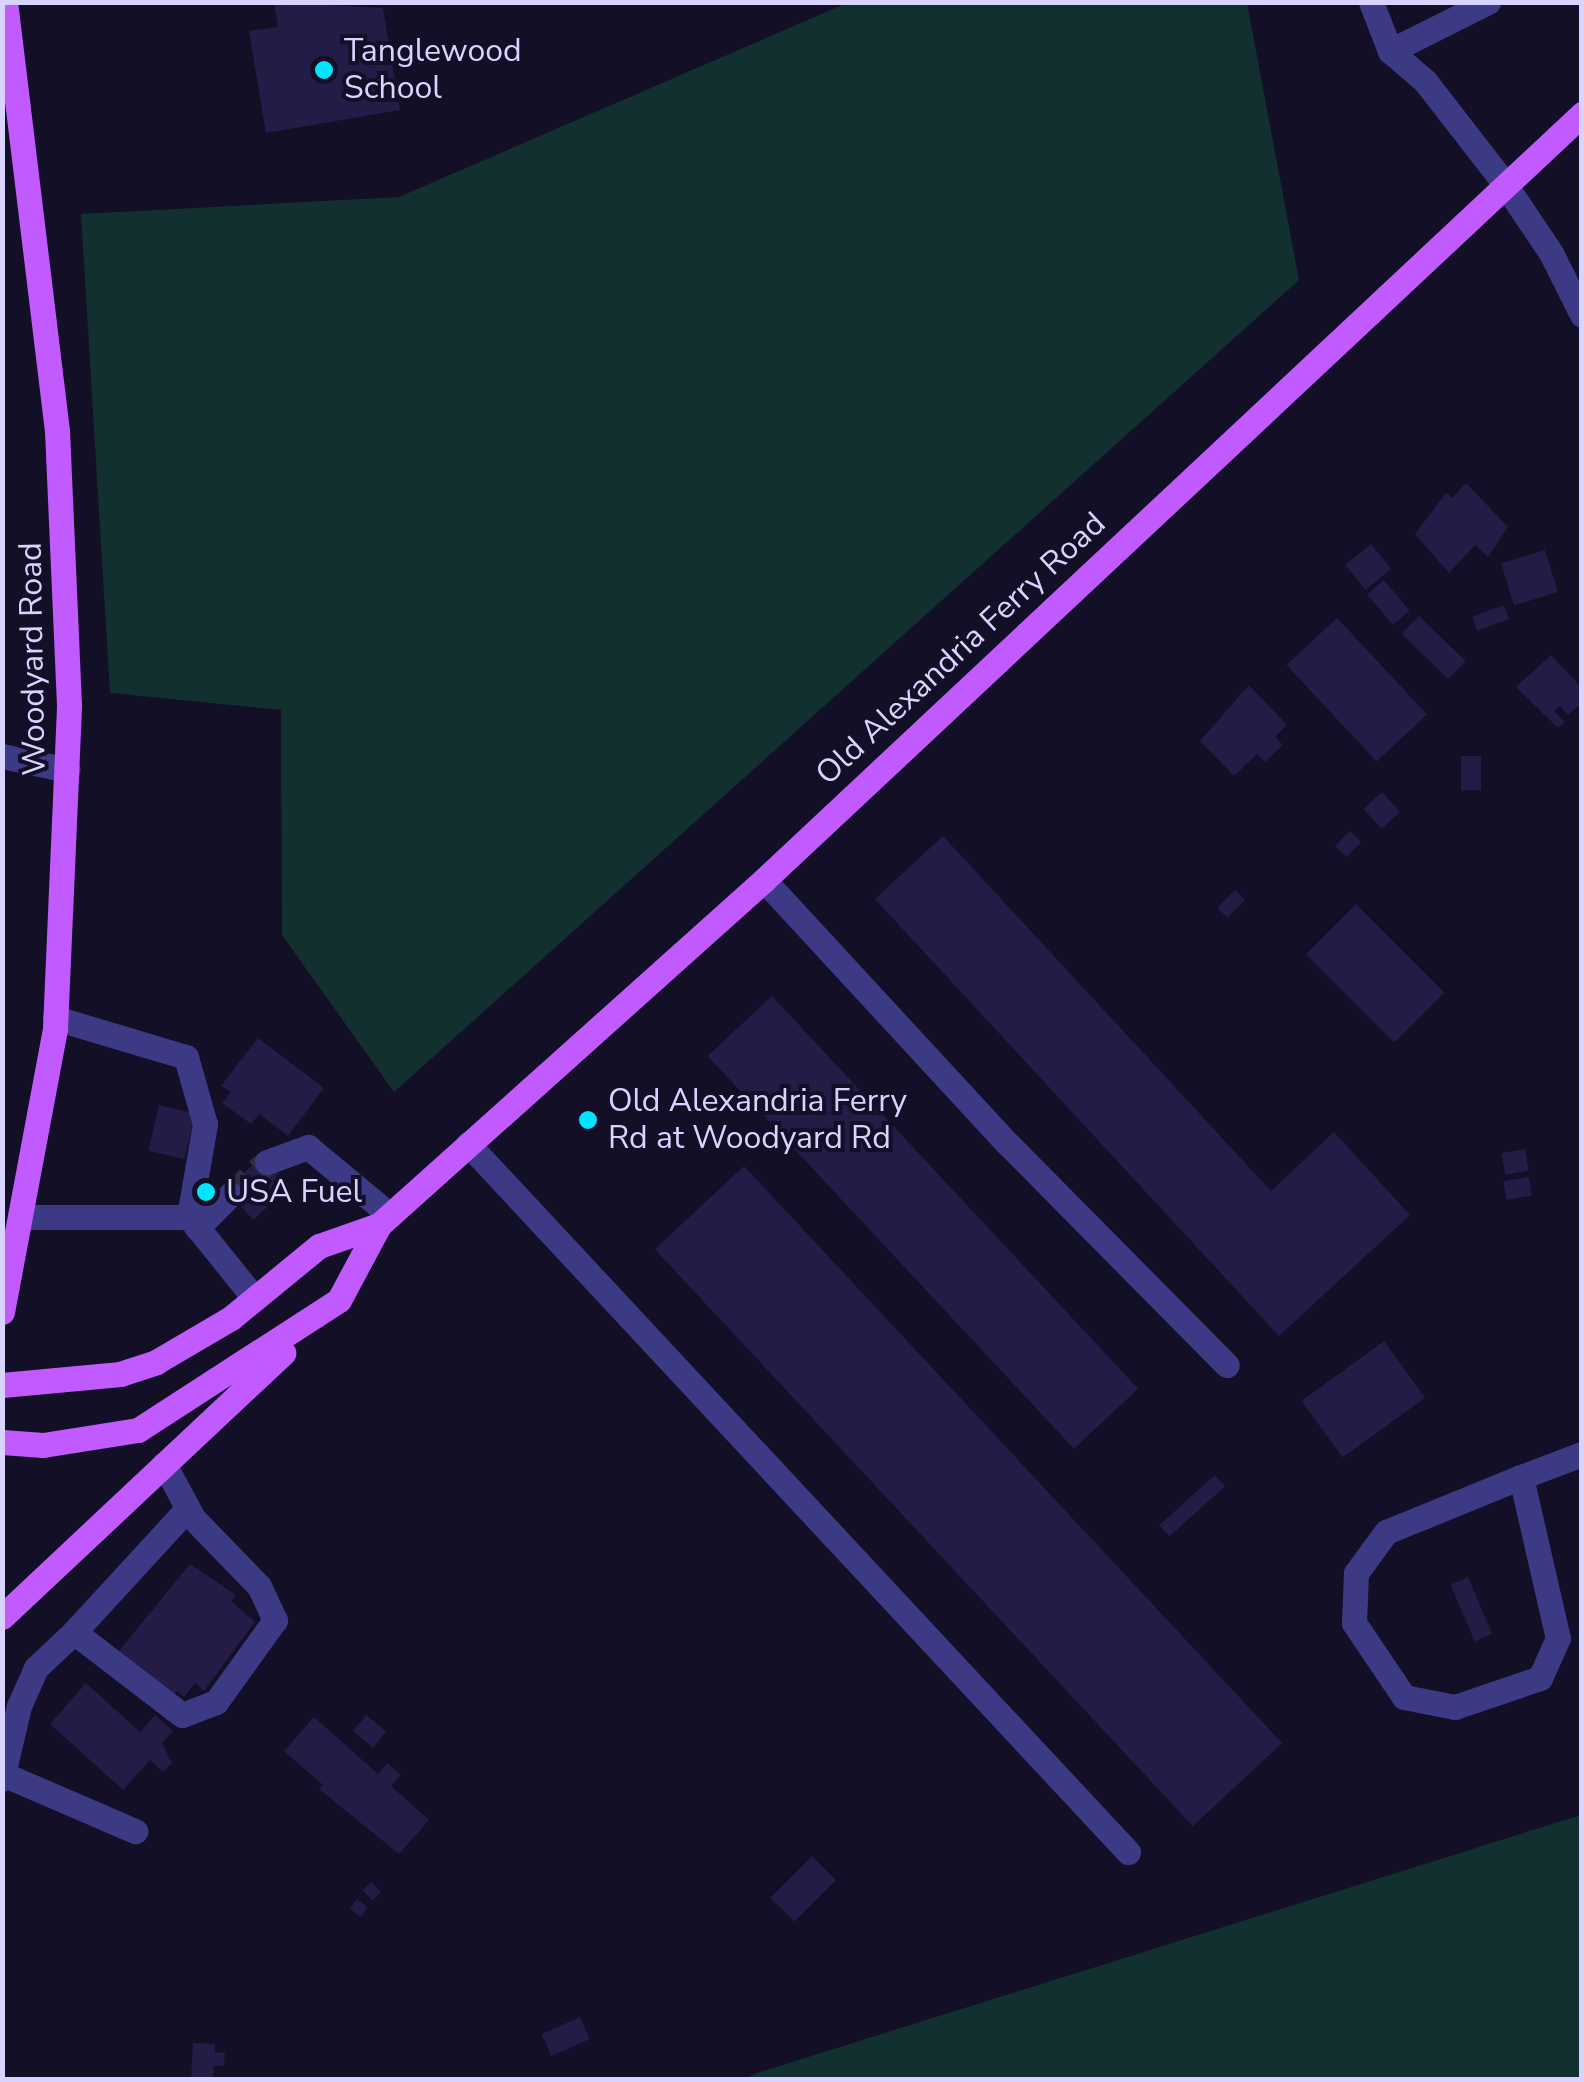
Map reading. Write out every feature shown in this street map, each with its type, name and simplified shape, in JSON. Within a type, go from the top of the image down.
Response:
[{"type":"main road","name":"Woodyard Road","points":[[2,1312],[22,1218],[55,1018],[68,770],[57,431],[6,2]]},
{"type":"main road","name":"Old Alexandria Ferry Road","points":[[2,1442],[42,1445],[138,1430],[339,1300],[385,1220],[764,880],[1582,114]]},
{"type":"main road","name":"Old Alexandria Ferry Road","points":[[2,1385],[120,1374],[189,1347],[319,1246],[385,1220]]},
{"type":"main road","points":[[2,1617],[339,1300]]},
{"type":"street","points":[[1371,2],[1390,51],[1425,81],[1504,183],[1552,254],[1582,315]]},
{"type":"street","points":[[1390,51],[1488,2]]},
{"type":"street","points":[[2,756],[68,770]]},
{"type":"street","points":[[764,880],[1008,1144],[1227,1365]]},
{"type":"street","points":[[55,1018],[186,1057],[206,1124],[193,1223],[254,1299]]},
{"type":"street","points":[[468,1144],[1128,1852]]},
{"type":"street","points":[[268,1162],[294,1148],[315,1150],[385,1220]]},
{"type":"street","points":[[22,1218],[193,1223],[230,1194]]},
{"type":"street","points":[[1521,1477],[1558,1638],[1540,1678],[1455,1707],[1404,1696],[1354,1623],[1356,1573],[1386,1532],[1521,1477],[1582,1454]]},
{"type":"street","points":[[74,1632],[182,1715],[216,1702],[275,1620],[260,1586],[188,1508],[164,1464]]},
{"type":"street","points":[[135,1831],[4,1777],[19,1706],[36,1668],[188,1508]]},
{"type":"green space","points":[[847,3],[1247,3],[1299,280],[394,1092],[282,935],[281,710],[110,693],[81,214],[399,197]]},
{"type":"green space","points":[[1581,1815],[1581,2079],[744,2079],[757,2073]]},
{"type":"building","name":"Tanglewood School","points":[[274,2],[383,8],[400,110],[266,133],[249,31],[278,27]]},
{"type":"building","points":[[1466,483],[1508,527],[1488,557],[1475,545],[1449,573],[1415,534],[1446,493],[1452,498]]},
{"type":"building","points":[[1371,544],[1391,569],[1365,590],[1345,565]]},
{"type":"building","points":[[1545,550],[1558,592],[1514,606],[1501,563]]},
{"type":"building","points":[[1384,580],[1410,611],[1393,625],[1367,594]]},
{"type":"building","points":[[1504,605],[1509,619],[1477,631],[1472,617]]},
{"type":"building","points":[[1419,616],[1466,661],[1448,679],[1402,634]]},
{"type":"building","points":[[1337,618],[1427,715],[1377,762],[1287,665]]},
{"type":"building","points":[[1551,655],[1582,688],[1582,703],[1568,715],[1560,706],[1554,711],[1565,722],[1558,728],[1516,687]]},
{"type":"building","points":[[1249,685],[1287,725],[1275,737],[1283,745],[1265,762],[1257,754],[1234,776],[1200,741]]},
{"type":"building","points":[[1461,756],[1481,756],[1481,790],[1461,790]]},
{"type":"building","points":[[1382,792],[1400,812],[1381,829],[1363,809]]},
{"type":"building","points":[[1350,831],[1361,842],[1346,857],[1335,846]]},
{"type":"building","points":[[943,836],[1271,1191],[1334,1132],[1410,1215],[1279,1336],[875,899]]},
{"type":"building","points":[[1235,890],[1245,900],[1227,918],[1217,908]]},
{"type":"building","points":[[1356,904],[1444,992],[1394,1043],[1306,954]]},
{"type":"building","points":[[772,996],[1138,1389],[1074,1449],[708,1056]]},
{"type":"building","points":[[258,1038],[324,1088],[288,1136],[259,1114],[251,1124],[222,1103],[231,1092],[221,1086]]},
{"type":"building","points":[[159,1105],[195,1113],[184,1159],[148,1151]]},
{"type":"building","points":[[1525,1149],[1529,1171],[1505,1175],[1501,1153]]},
{"type":"building","points":[[262,1156],[290,1186],[253,1220],[225,1190]]},
{"type":"building","points":[[744,1166],[1282,1743],[1193,1826],[655,1249]]},
{"type":"building","points":[[1529,1177],[1532,1196],[1506,1200],[1503,1181]]},
{"type":"building","points":[[1384,1341],[1425,1398],[1343,1458],[1301,1401]]},
{"type":"building","points":[[1215,1475],[1225,1486],[1169,1536],[1159,1525]]},
{"type":"building","points":[[190,1564],[236,1595],[231,1601],[255,1622],[204,1691],[195,1683],[184,1697],[177,1691],[170,1699],[114,1657]]},
{"type":"building","points":[[1468,1577],[1492,1634],[1475,1641],[1451,1584]]},
{"type":"building","points":[[86,1683],[140,1732],[155,1715],[173,1731],[162,1743],[172,1763],[163,1772],[150,1760],[123,1790],[50,1724]]},
{"type":"building","points":[[366,1715],[386,1731],[373,1748],[353,1731]]},
{"type":"building","points":[[314,1717],[378,1774],[387,1763],[401,1775],[391,1786],[429,1820],[399,1854],[319,1789],[323,1785],[284,1751]]},
{"type":"building","points":[[812,1856],[836,1880],[794,1922],[770,1898]]},
{"type":"building","points":[[371,1882],[381,1892],[372,1900],[363,1890]]},
{"type":"building","points":[[357,1899],[368,1908],[360,1917],[349,1908]]},
{"type":"building","points":[[580,2017],[590,2039],[551,2056],[542,2034]]},
{"type":"building","points":[[193,2043],[215,2044],[214,2052],[225,2053],[224,2066],[214,2066],[213,2080],[191,2080]]},
{"type":"tunnel","points":[[230,1195],[267,1162]]},
{"type":"place","name":"Tanglewood School","points":[[324,70]]},
{"type":"place","name":"Old Alexandria Ferry Rd at Woodyard Rd","points":[[588,1120]]},
{"type":"place","name":"USA Fuel","points":[[206,1192]]}]
